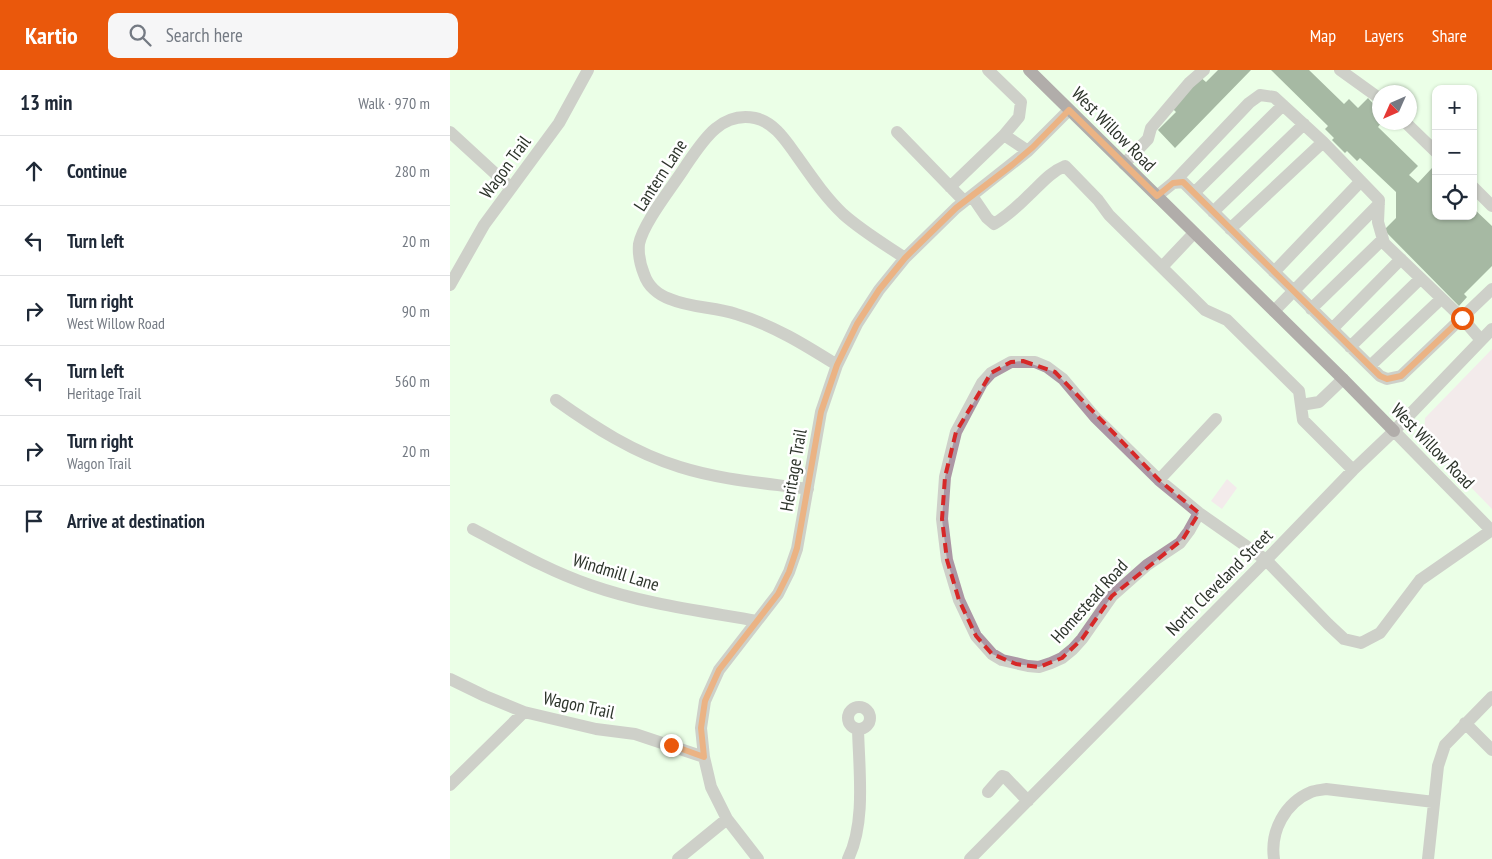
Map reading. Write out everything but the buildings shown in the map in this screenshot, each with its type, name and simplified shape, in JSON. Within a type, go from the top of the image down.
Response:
[{"type":"main road","name":"West Willow Road","points":[[1029,70],[1344,379],[1394,431]]},
{"type":"street","name":"Wagon Trail","points":[[450,284],[484,225],[559,123],[588,70]]},
{"type":"street","points":[[950,187],[1004,135],[1019,117],[1021,102],[988,70]]},
{"type":"street","points":[[1124,164],[1148,139],[1151,128],[1189,83],[1204,70]]},
{"type":"street","points":[[1340,70],[1372,92]]},
{"type":"street","points":[[1157,196],[1173,183],[1249,103],[1260,95],[1274,97],[1323,142],[1379,200],[1378,222],[1384,243],[1462,318],[1481,340]]},
{"type":"street","points":[[1194,193],[1283,105]]},
{"type":"street","name":"Heritage Trail","points":[[758,859],[727,819],[710,787],[701,728],[705,701],[719,670],[778,594],[789,572],[797,548],[821,412],[837,365],[857,324],[879,290],[905,258],[956,208],[1028,151],[1069,110]]},
{"type":"street","name":"Lantern Lane","points":[[837,365],[790,336],[761,322],[735,313],[670,299],[655,290],[646,279],[639,263],[639,244],[649,222],[704,139],[719,125],[734,118],[755,118],[772,126],[782,135],[821,189],[842,213],[866,232],[905,258]]},
{"type":"street","points":[[1213,212],[1304,124]]},
{"type":"street","points":[[1413,130],[1432,148]]},
{"type":"street","points":[[450,132],[511,188]]},
{"type":"street","points":[[897,132],[950,187],[968,199],[994,224],[1016,207],[1055,170],[1065,166],[1098,200],[1109,215],[1205,310],[1227,320],[1299,391],[1303,420],[1353,470]]},
{"type":"street","points":[[1004,135],[1028,151]]},
{"type":"street","points":[[1230,229],[1323,142]]},
{"type":"street","points":[[1274,272],[1361,181]]},
{"type":"street","points":[[1173,183],[1183,182],[1380,376],[1387,379],[1401,376],[1492,289]]},
{"type":"street","points":[[1477,191],[1492,206]]},
{"type":"street","points":[[1274,311],[1379,204]]},
{"type":"street","points":[[1162,267],[1194,233]]},
{"type":"street","points":[[1311,309],[1383,239]]},
{"type":"street","points":[[1332,329],[1401,260]]},
{"type":"street","points":[[1350,347],[1420,279]]},
{"type":"street","points":[[1370,366],[1441,299]]},
{"type":"street","name":"North Cleveland Street","points":[[970,859],[1353,470],[1394,431],[1492,329]]},
{"type":"street","name":"Homestead Road","points":[[1200,513],[1183,539],[1146,565],[1112,596],[1082,640],[1062,658],[1040,667],[1002,660],[992,654],[976,636],[959,600],[948,560],[942,519],[945,478],[956,432],[974,395],[991,373],[1011,362],[1024,361],[1035,362],[1055,372],[1095,417],[1159,480],[1200,513],[1266,560],[1344,638],[1361,643],[1380,633],[1420,580],[1492,530]]},
{"type":"street","points":[[1301,405],[1319,402],[1344,379]]},
{"type":"street","points":[[556,400],[605,434],[648,455],[679,467],[708,475],[808,489]]},
{"type":"street","points":[[1159,480],[1216,419]]},
{"type":"street","name":"West Willow Road","points":[[1394,431],[1492,530]]},
{"type":"street","name":"Windmill Lane","points":[[473,529],[519,554],[589,585],[658,604],[757,621]]},
{"type":"street","name":"Wagon Trail","points":[[450,679],[524,712],[596,729],[635,734],[704,757]]},
{"type":"street","points":[[1428,859],[1438,766],[1446,745],[1465,723],[1492,697]]},
{"type":"street","points":[[450,785],[524,712]]},
{"type":"street","points":[[1465,723],[1492,750]]},
{"type":"street","points":[[848,859],[854,848],[860,820],[858,729]]},
{"type":"street","points":[[988,792],[1002,776],[1028,801]]},
{"type":"street","points":[[1274,859],[1275,833],[1284,813],[1298,800],[1312,791],[1326,789],[1434,802]]},
{"type":"street","points":[[678,859],[727,819]]},
{"type":"highlighted area","points":[[1023,361],[1055,372],[1159,480],[1199,513],[1183,539],[1112,596],[1082,639],[1062,658],[1039,667],[1016,664],[992,654],[976,636],[959,600],[947,560],[942,519],[945,477],[956,432],[991,373],[1011,362]]},
{"type":"shaded area","points":[[1492,349],[1492,509],[1424,439],[1425,418]]},
{"type":"shaded area","points":[[1227,479],[1237,488],[1222,509],[1211,501]]},
{"type":"route","points":[[671,745],[704,757],[701,728],[705,701],[719,670],[778,594],[789,572],[797,548],[821,412],[837,365],[857,324],[879,290],[905,258],[956,208],[1033,147],[1069,110],[1157,196],[1173,183],[1183,182],[1380,376],[1387,379],[1401,376],[1462,318]]}]
